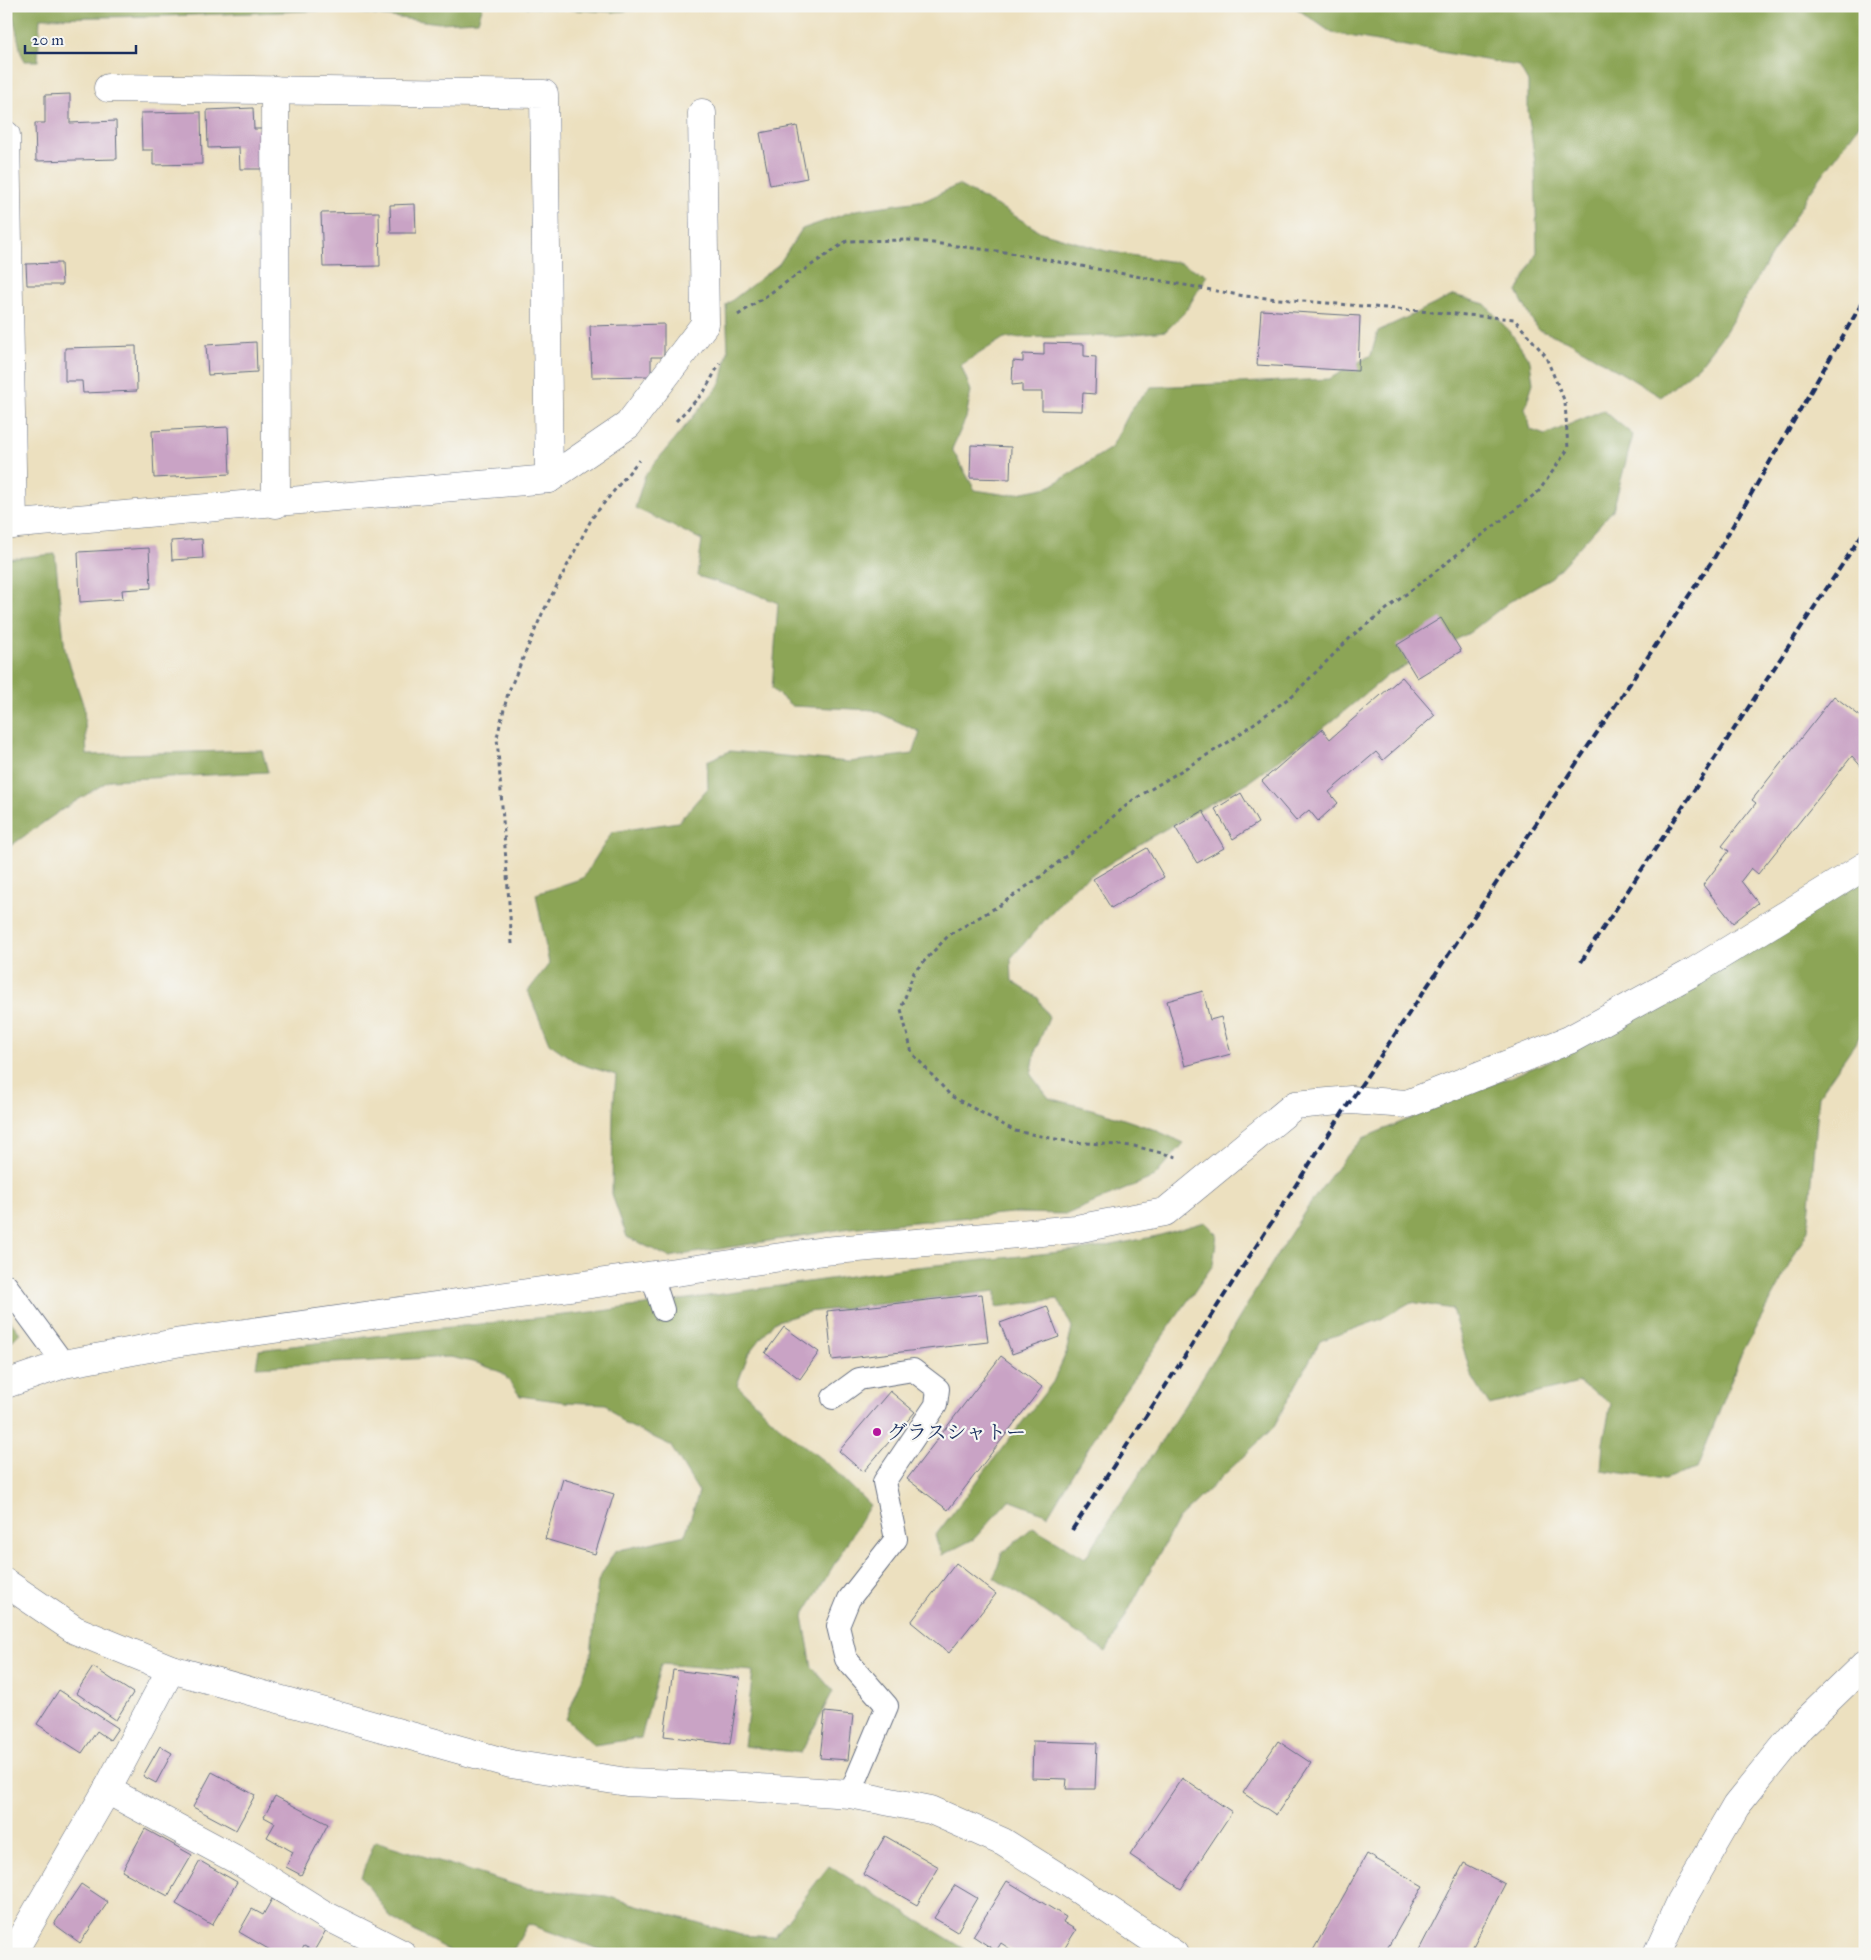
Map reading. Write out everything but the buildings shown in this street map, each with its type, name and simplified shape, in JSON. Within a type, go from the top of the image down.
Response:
[{"type":"street","points":[[108,88],[544,94],[549,479]]},
{"type":"street","points":[[275,90],[276,504]]},
{"type":"street","points":[[6,134],[10,525],[276,504],[549,479],[628,425],[710,328],[702,113]]},
{"type":"street","points":[[6,1384],[64,1364],[181,1342],[824,1251],[1076,1230],[1165,1212],[1295,1105],[1351,1100],[1407,1104],[1569,1040],[1695,971],[1865,866]]},
{"type":"street","points":[[6,1583],[75,1630],[172,1669],[512,1764],[627,1782],[730,1786],[850,1794],[931,1810],[1003,1842],[1073,1886],[1174,1954]]},
{"type":"street","points":[[1657,1954],[1681,1901],[1736,1806],[1800,1728],[1865,1664]]},
{"type":"street","points":[[12,1954],[106,1790],[172,1669]]},
{"type":"street","points":[[106,1790],[237,1860],[325,1915],[402,1954]]},
{"type":"lane","points":[[652,1276],[663,1310]]},
{"type":"lane","points":[[6,1285],[64,1364]]},
{"type":"lane","points":[[833,1398],[859,1379],[913,1370],[938,1389],[936,1405],[884,1482],[896,1539],[849,1599],[838,1626],[846,1659],[887,1706],[850,1794]]},
{"type":"path","points":[[670,427],[704,392],[720,363],[710,328],[761,298],[847,241],[909,240],[1005,252],[1244,296],[1514,319],[1545,355],[1565,402],[1568,448],[1539,491],[1352,636],[1293,695],[1230,741],[1133,800],[1043,875],[1000,905],[949,935],[914,972],[901,1009],[912,1053],[951,1096],[1015,1131],[1071,1142],[1134,1146],[1186,1160]]},
{"type":"path","points":[[512,944],[497,737],[508,693],[542,614],[592,518],[644,455]]},
{"type":"green space","points":[[11,6],[483,6],[478,21],[439,23],[336,10],[40,18],[38,61],[25,61],[21,53]]},
{"type":"green space","points":[[506,6],[665,6],[615,12]]},
{"type":"green space","points":[[1293,6],[1865,6],[1865,117],[1807,196],[1726,331],[1699,366],[1661,397],[1570,342],[1537,329],[1517,292],[1537,252],[1535,163],[1528,111],[1528,82],[1519,66],[1332,33]]},
{"type":"green space","points":[[958,185],[1041,232],[1106,251],[1180,263],[1207,275],[1186,311],[1166,331],[1114,336],[1004,338],[961,365],[971,391],[966,418],[952,449],[975,490],[1008,495],[1049,487],[1111,448],[1132,408],[1151,387],[1329,379],[1371,355],[1378,331],[1454,295],[1485,304],[1511,333],[1530,361],[1533,383],[1525,408],[1531,430],[1545,435],[1603,410],[1633,435],[1613,510],[1552,577],[1509,602],[1469,633],[1388,675],[1330,723],[1247,783],[1146,840],[1076,885],[1011,958],[1012,981],[1038,998],[1049,1018],[1036,1049],[1031,1075],[1049,1098],[1103,1112],[1153,1129],[1184,1143],[1154,1177],[1067,1214],[1012,1213],[850,1228],[669,1257],[627,1237],[612,1195],[613,1111],[616,1075],[577,1063],[549,1043],[528,991],[549,964],[536,894],[583,878],[612,832],[678,822],[708,788],[707,761],[730,751],[849,762],[913,754],[920,732],[873,710],[792,706],[772,689],[778,603],[753,593],[697,576],[702,540],[635,508],[645,475],[721,383],[728,351],[726,305],[779,264],[802,229],[856,210],[926,200]]},
{"type":"green space","points":[[55,554],[65,650],[84,707],[87,755],[262,750],[268,772],[110,780],[60,811],[6,849],[6,559]]},
{"type":"green space","points":[[1865,879],[1865,1029],[1819,1095],[1808,1230],[1740,1357],[1697,1469],[1664,1479],[1601,1470],[1603,1443],[1611,1403],[1579,1383],[1489,1405],[1471,1375],[1452,1309],[1411,1302],[1379,1320],[1320,1341],[1273,1428],[1178,1519],[1106,1652],[994,1578],[1002,1553],[1033,1527],[1085,1558],[1192,1394],[1306,1209],[1363,1138],[1573,1051]]},
{"type":"green space","points":[[1205,1222],[1217,1234],[1213,1265],[1111,1410],[1048,1515],[1009,1500],[974,1539],[942,1555],[935,1536],[1053,1382],[1066,1353],[1072,1327],[1058,1299],[996,1307],[996,1291],[809,1312],[774,1322],[748,1355],[737,1385],[779,1426],[829,1465],[870,1505],[803,1616],[812,1667],[833,1691],[801,1753],[744,1746],[753,1671],[661,1664],[641,1738],[594,1745],[566,1719],[591,1656],[598,1581],[615,1551],[685,1535],[699,1492],[670,1445],[623,1423],[606,1404],[565,1402],[520,1396],[503,1373],[477,1363],[450,1357],[256,1367],[259,1350],[602,1311],[907,1268],[1097,1248],[1157,1236]]},
{"type":"green space","points":[[6,1316],[20,1333],[6,1347]]},
{"type":"green space","points":[[375,1841],[525,1888],[606,1896],[741,1935],[774,1937],[829,1866],[973,1954],[613,1954],[528,1924],[511,1954],[455,1954],[391,1918],[361,1876]]},
{"type":"railway","points":[[1072,1530],[1351,1100],[1714,558],[1865,298]]},
{"type":"railway","points":[[1581,962],[1865,530]]},
{"type":"place","name":"グラスシャトー","points":[[877,1432]]}]
